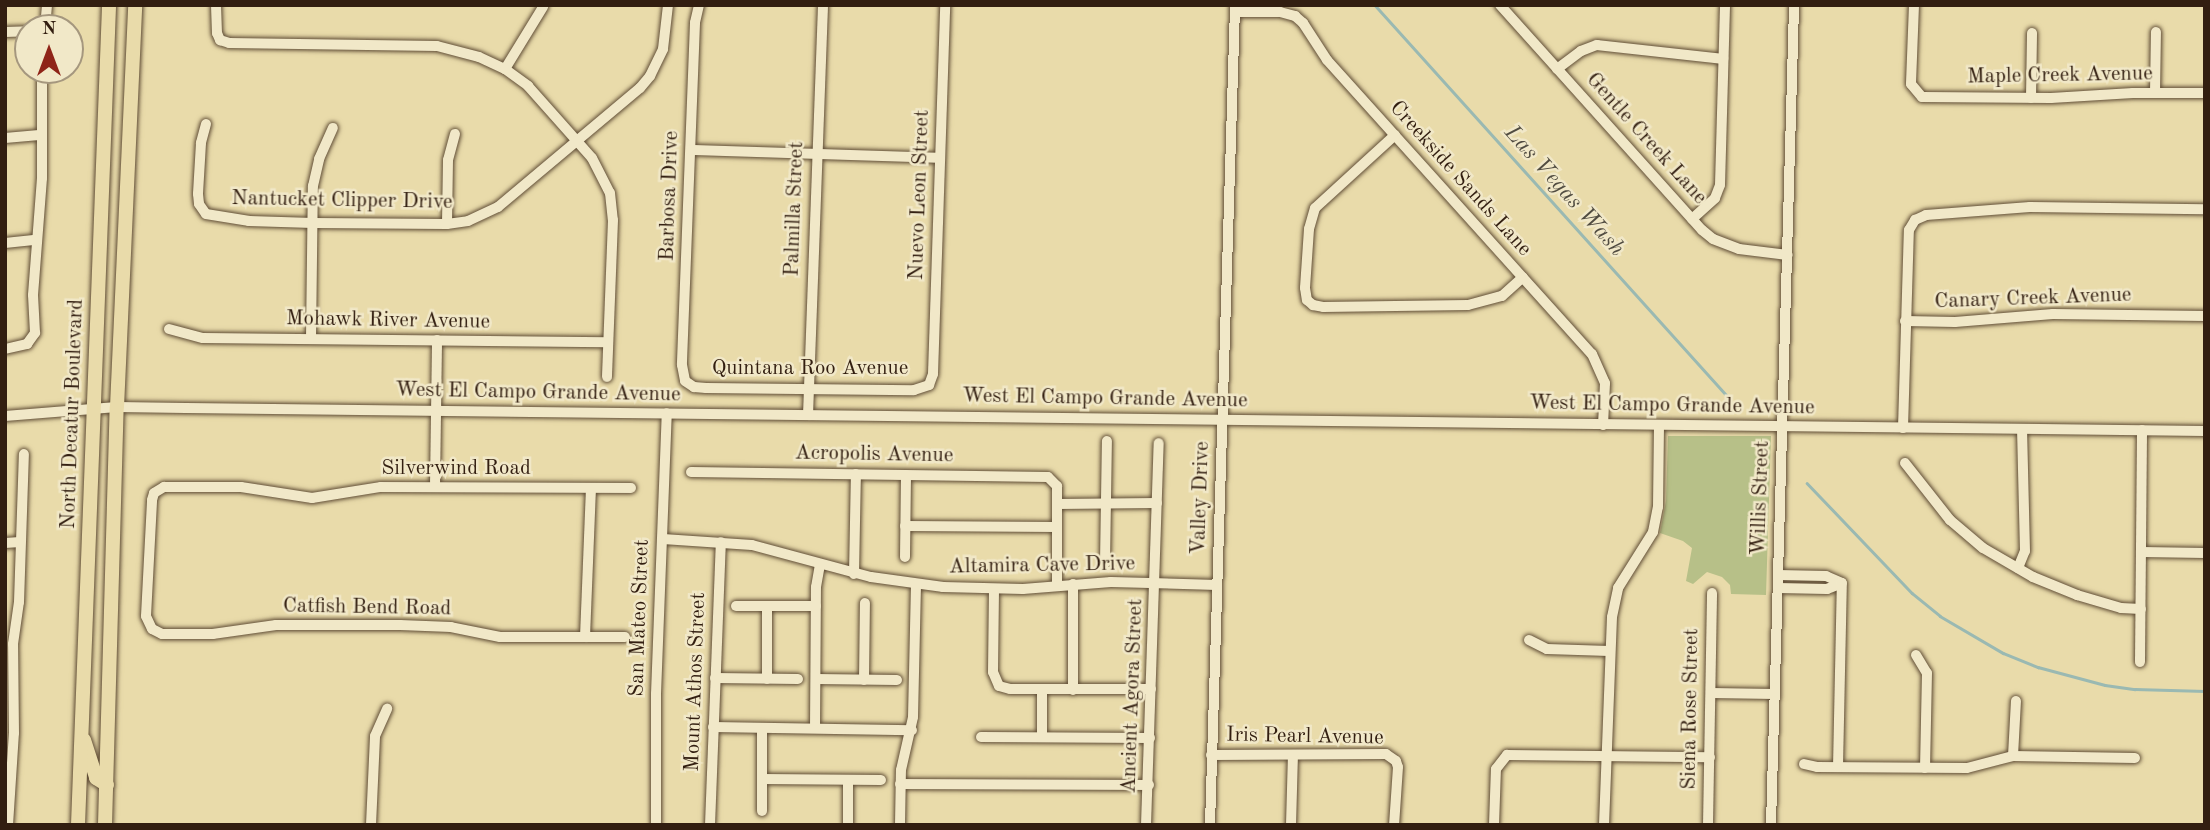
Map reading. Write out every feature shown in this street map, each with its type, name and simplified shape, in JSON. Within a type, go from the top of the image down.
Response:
[{"type":"main road","name":"North Decatur Boulevard","points":[[78,825],[109,5]]},
{"type":"main road","name":"North Decatur Boulevard","points":[[105,825],[117,407],[135,5]]},
{"type":"main road","points":[[83,695],[108,695]]},
{"type":"main road","points":[[82,732],[96,778],[107,785]]},
{"type":"street","points":[[216,5],[220,40],[240,43],[437,46],[466,52],[505,69],[539,97],[600,170],[610,193],[613,220],[607,377]]},
{"type":"street","name":"Nantucket Clipper Drive","points":[[206,124],[201,143],[198,194],[199,204],[206,214],[249,221],[313,223],[447,224],[468,221],[498,207],[628,99],[650,76],[663,49],[667,5]]},
{"type":"street","name":"Barbosa Drive","points":[[690,385],[685,382],[682,365],[695,23],[699,5]]},
{"type":"street","name":"Palmilla Street","points":[[808,415],[823,5]]},
{"type":"street","name":"Nuevo Leon Street","points":[[929,385],[933,374],[945,5]]},
{"type":"street","name":"Gentle Creek Lane","points":[[1500,5],[1713,239],[1750,252],[1788,255]]},
{"type":"street","points":[[1692,219],[1715,198],[1720,186],[1725,5]]},
{"type":"street","name":"Willis Street","points":[[1771,825],[1794,5]]},
{"type":"street","name":"Maple Creek Avenue","points":[[1914,5],[1911,84],[1918,93],[1929,98],[2205,93]]},
{"type":"street","points":[[505,69],[543,7]]},
{"type":"street","name":"Creekside Sands Lane","points":[[1235,8],[1280,12],[1299,20],[1327,61],[1598,363],[1605,383],[1603,425]]},
{"type":"street","name":"Valley Drive","points":[[1210,825],[1235,8]]},
{"type":"street","points":[[2155,93],[2156,32]]},
{"type":"street","points":[[2031,98],[2032,33]]},
{"type":"street","points":[[1557,69],[1581,51],[1597,45],[1723,59]]},
{"type":"street","points":[[5,349],[19,348],[33,340],[42,84]]},
{"type":"street","points":[[311,340],[316,172],[332,128]]},
{"type":"street","points":[[447,224],[448,160],[455,134]]},
{"type":"street","points":[[5,138],[41,135]]},
{"type":"street","points":[[1395,135],[1315,208],[1309,229],[1305,288],[1307,300],[1312,305],[1323,307],[1468,306],[1502,296],[1523,277]]},
{"type":"street","points":[[691,150],[940,158]]},
{"type":"street","points":[[1903,428],[1909,230],[1914,220],[1926,215],[2030,207],[2205,209]]},
{"type":"street","points":[[5,243],[36,240]]},
{"type":"street","name":"Canary Creek Avenue","points":[[1905,321],[1955,322],[2042,314],[2205,316]]},
{"type":"street","name":"Mohawk River Avenue","points":[[169,329],[203,338],[608,342]]},
{"type":"street","points":[[435,486],[437,340]]},
{"type":"street","name":"Quintana Roo Avenue","points":[[690,385],[914,390],[929,385]]},
{"type":"street","name":"West El Campo Grande Avenue","points":[[5,416],[117,407],[2205,431]]},
{"type":"street","name":"San Mateo Street","points":[[656,825],[656,694],[667,413]]},
{"type":"street","points":[[1604,825],[1609,651],[1618,588],[1653,532],[1656,520],[1659,426]]},
{"type":"street","points":[[2018,568],[2025,551],[2022,429]]},
{"type":"street","points":[[2140,662],[2142,430]]},
{"type":"street","points":[[1105,563],[1107,441]]},
{"type":"street","name":"Ancient Agora Street","points":[[1146,825],[1159,443]]},
{"type":"street","points":[[8,825],[9,661],[20,542],[24,454]]},
{"type":"street","points":[[1905,463],[1950,520],[1983,548],[2018,568],[2077,595],[2121,608],[2141,609]]},
{"type":"street","name":"Acropolis Avenue","points":[[691,472],[1039,476],[1055,482],[1057,504]]},
{"type":"street","points":[[854,574],[856,474]]},
{"type":"street","points":[[905,557],[906,475]]},
{"type":"street","name":"Silverwind Road","points":[[152,629],[146,616],[152,500],[158,489],[173,485],[241,487],[312,498],[381,487],[631,488]]},
{"type":"street","points":[[585,637],[591,488]]},
{"type":"street","points":[[1057,586],[1057,504],[1157,503]]},
{"type":"street","points":[[905,526],[1057,527]]},
{"type":"street","name":"Altamira Cave Drive","points":[[663,539],[761,547],[854,574],[916,585],[994,590],[1073,584],[1217,585]]},
{"type":"street","points":[[5,543],[20,542]]},
{"type":"street","name":"Mount Athos Street","points":[[710,825],[721,542]]},
{"type":"street","points":[[2142,552],[2205,553]]},
{"type":"street","points":[[815,728],[816,606],[820,564]]},
{"type":"street","points":[[1778,575],[1826,576],[1842,583]]},
{"type":"street","points":[[1777,588],[1827,589],[1842,583]]},
{"type":"street","points":[[1838,767],[1842,583]]},
{"type":"street","points":[[1073,584],[1073,690]]},
{"type":"street","points":[[901,825],[901,784],[912,730],[916,585]]},
{"type":"street","points":[[994,590],[993,672],[999,686],[1151,690]]},
{"type":"street","name":"Siena Rose Street","points":[[1708,825],[1712,593]]},
{"type":"street","points":[[864,680],[865,603]]},
{"type":"street","points":[[736,606],[816,606]]},
{"type":"street","points":[[767,606],[767,679]]},
{"type":"street","name":"Catfish Bend Road","points":[[152,629],[162,634],[196,635],[276,625],[439,626],[500,637],[625,637]]},
{"type":"street","points":[[1529,640],[1547,649],[1609,651]]},
{"type":"street","points":[[1916,655],[1927,673],[1925,768]]},
{"type":"street","points":[[715,678],[798,679]]},
{"type":"street","points":[[816,679],[897,680]]},
{"type":"street","points":[[1042,689],[1042,737]]},
{"type":"street","points":[[1711,693],[1775,694]]},
{"type":"street","points":[[2013,756],[2016,701]]},
{"type":"street","points":[[371,825],[375,736],[387,709]]},
{"type":"street","points":[[713,727],[912,730]]},
{"type":"street","points":[[762,728],[762,811]]},
{"type":"street","points":[[981,737],[1150,738]]},
{"type":"street","points":[[1494,825],[1496,769],[1503,757],[1512,753],[1710,757]]},
{"type":"street","name":"Iris Pearl Avenue","points":[[1212,755],[1386,754],[1396,761],[1399,775],[1394,825]]},
{"type":"street","points":[[1290,825],[1293,755]]},
{"type":"street","points":[[1804,764],[1838,767],[1967,768],[2013,756],[2135,758]]},
{"type":"street","points":[[762,779],[881,780]]},
{"type":"street","points":[[848,780],[848,825]]},
{"type":"street","points":[[901,784],[1149,785]]},
{"type":"green space","points":[[1668,436],[1771,436],[1766,595],[1731,594],[1730,585],[1722,577],[1707,572],[1693,584],[1686,581],[1692,548],[1683,541],[1660,533],[1666,501]]},
{"type":"waterway","name":"Las Vegas Wash","points":[[1375,5],[1729,398]]},
{"type":"waterway","name":"Las Vegas Wash","points":[[1807,483],[1912,593],[1940,616],[2003,653],[2038,667],[2105,685],[2135,689],[2205,691]]}]
